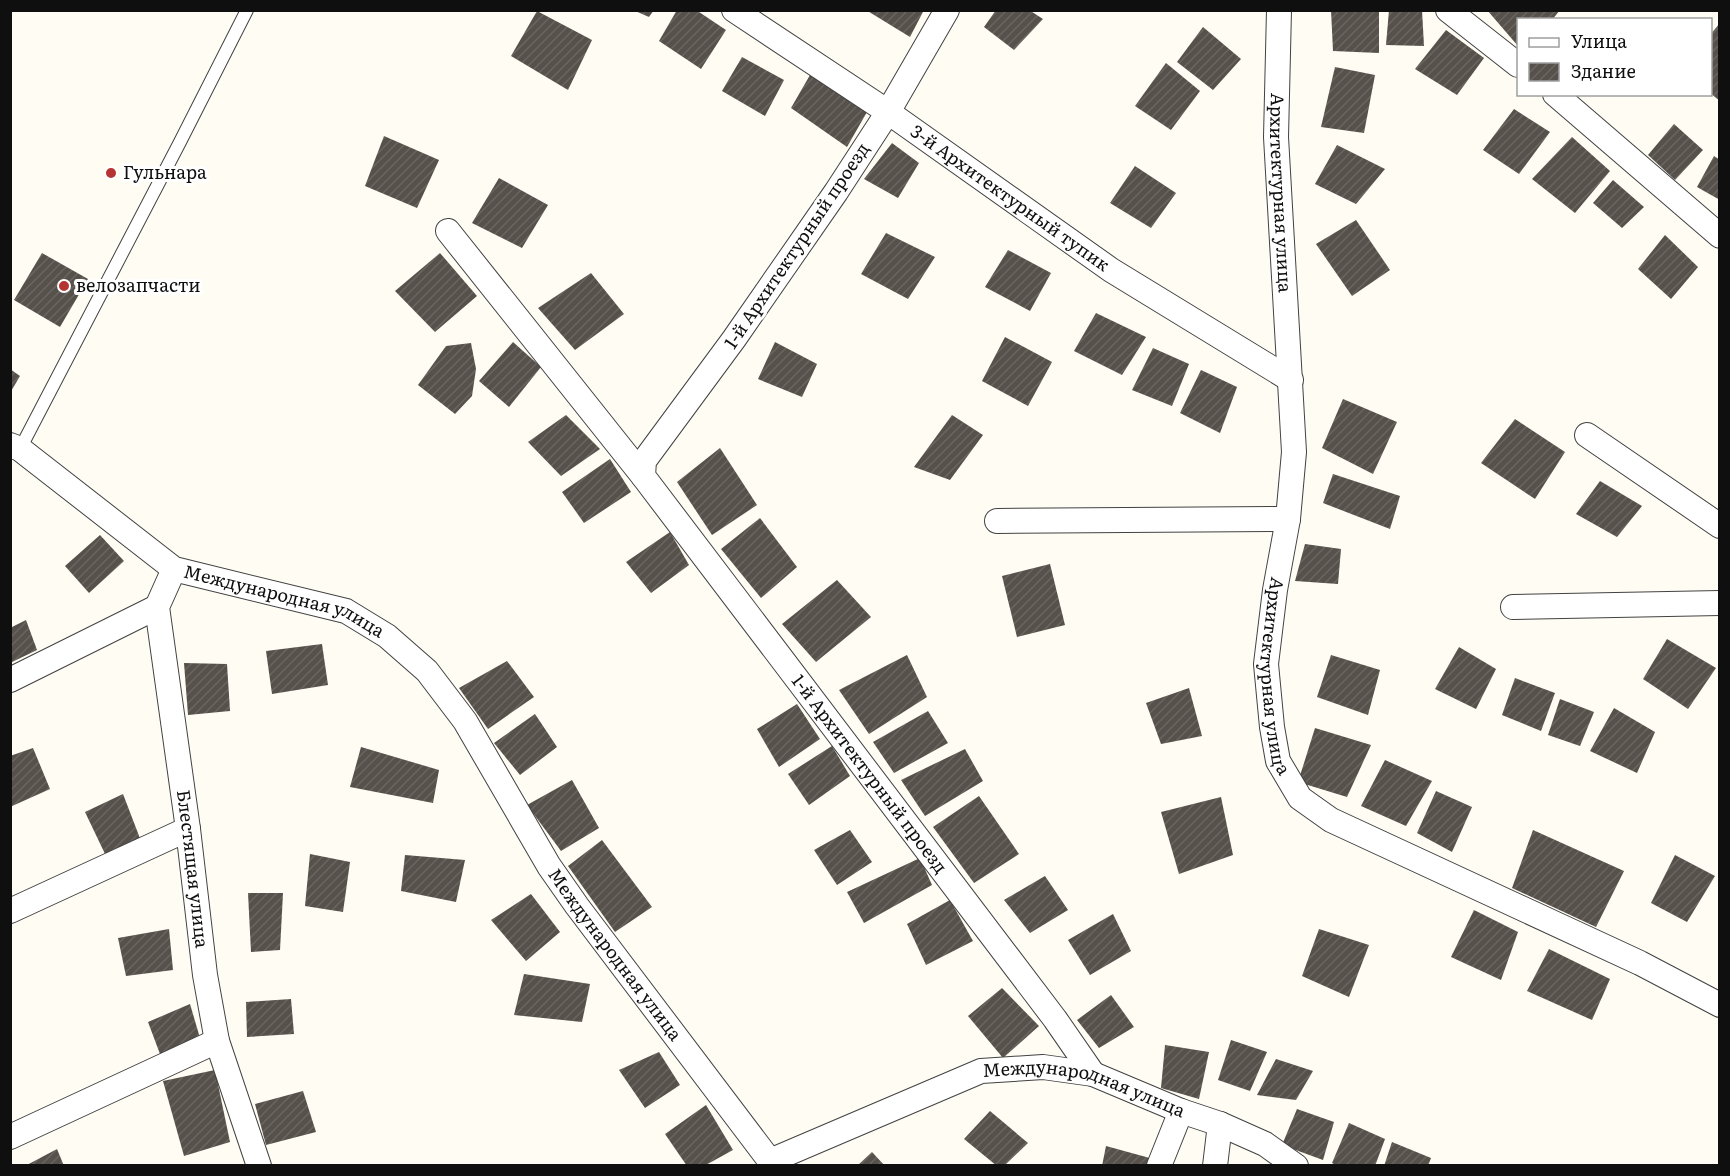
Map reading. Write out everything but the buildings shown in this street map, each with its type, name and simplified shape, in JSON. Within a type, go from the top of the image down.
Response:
[{"type":"street","name":"3-й Архитектурный тупик","points":[[734,10],[888,112],[1111,270],[1291,380]]},
{"type":"street","name":"1-й Архитектурный проезд","points":[[643,476],[644,461],[734,339],[836,192],[888,112],[947,10]]},
{"type":"street","name":"Архитектурная улица","points":[[1279,10],[1276,137],[1294,452],[1288,519],[1275,590],[1266,664],[1278,761],[1300,798],[1330,820],[1640,963],[1719,1005]]},
{"type":"street","points":[[1448,10],[1517,64]]},
{"type":"street","points":[[1557,96],[1719,236]]},
{"type":"street","name":"1-й Архитектурный проезд","points":[[448,231],[643,476],[1048,1009],[1093,1074]]},
{"type":"street","points":[[1587,435],[1719,526]]},
{"type":"street","name":"Международная улица","points":[[15,447],[174,570],[346,611],[387,636],[427,671],[465,721],[549,866],[763,1163],[981,1071],[1043,1067],[1093,1074],[1181,1111],[1221,1124],[1265,1144],[1296,1166]]},
{"type":"street","points":[[997,521],[1288,519]]},
{"type":"street","points":[[10,680],[157,607],[174,570]]},
{"type":"street","points":[[1513,607],[1719,603]]},
{"type":"street","name":"Блестящая улица","points":[[157,607],[188,829],[205,975],[217,1041],[259,1166]]},
{"type":"street","points":[[10,912],[188,829]]},
{"type":"street","points":[[10,1137],[217,1041]]},
{"type":"street","points":[[1159,1166],[1181,1111]]},
{"type":"street","points":[[1215,1166],[1221,1124]]},
{"type":"lane","points":[[15,447],[180,142],[247,10]]},
{"type":"place","name":"Гульнара","points":[[111,173]]},
{"type":"place","name":"велозапчасти","points":[[64,286]]}]
